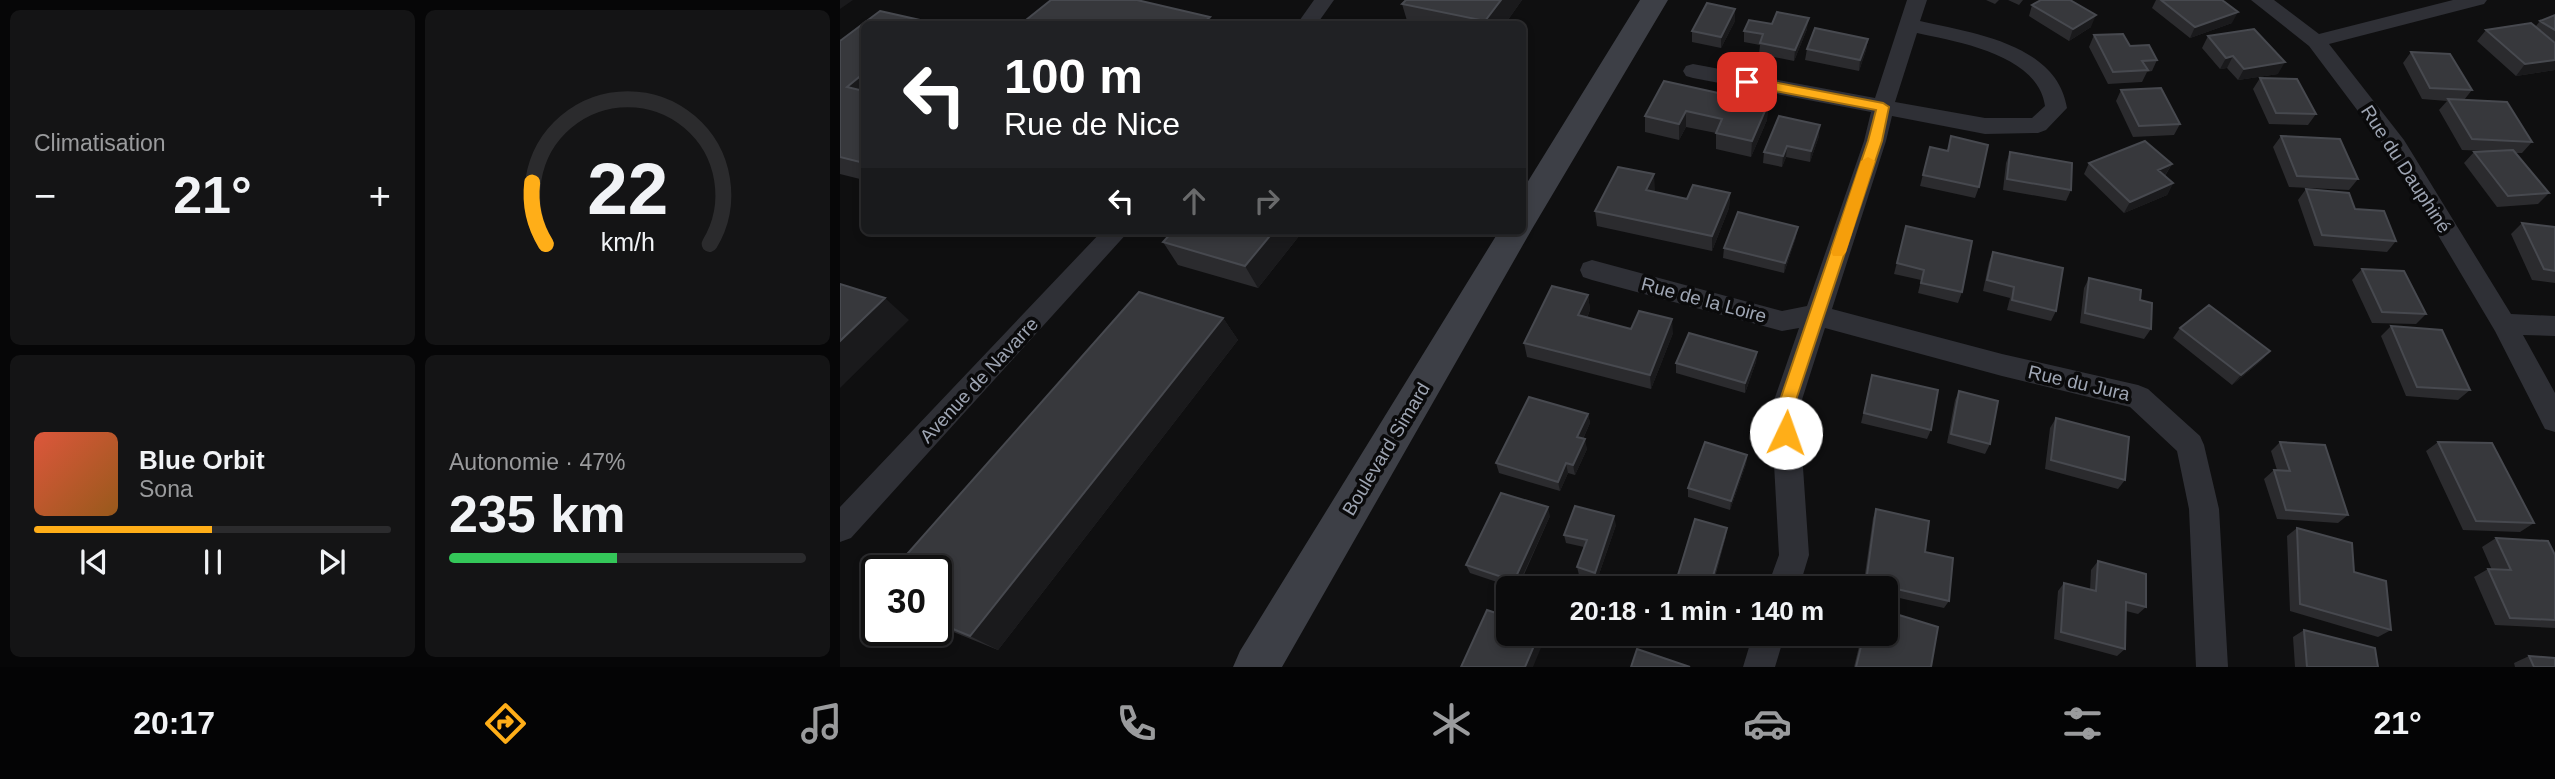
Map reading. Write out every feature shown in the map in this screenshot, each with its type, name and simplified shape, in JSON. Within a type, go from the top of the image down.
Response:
[{"type":"main road","points":[[1526,213],[1654,0]]},
{"type":"main road","name":"Boulevard Simard","points":[[1256,667],[1514,235]]},
{"type":"street","points":[[1309,21],[1324,0]]},
{"type":"street","points":[[1787,576],[1794,555],[1785,409],[1875,141],[1917,0]]},
{"type":"street","name":"Rue du Dauphiné","points":[[2261,0],[2316,41],[2396,146],[2504,324],[2555,420]]},
{"type":"street","points":[[2316,41],[2477,0]]},
{"type":"street","points":[[1693,71],[1985,126],[2038,125],[2056,108],[2052,87],[2035,67],[1980,41],[1908,25]]},
{"type":"street","name":"Avenue de Navarre","points":[[840,528],[1112,235]]},
{"type":"street","name":"Rue de la Loire","points":[[1592,270],[1782,321],[1817,315]]},
{"type":"street","name":"Rue du Jura","points":[[1817,315],[2002,365],[2137,397],[2190,446],[2204,509],[2212,667]]},
{"type":"street","points":[[2504,324],[2555,326]]},
{"type":"street","points":[[1759,667],[1765,646]]},
{"type":"building","points":[[1051,0],[1137,0],[1210,17],[1205,21],[1025,21]]},
{"type":"building","points":[[1406,0],[1501,0],[1485,21],[1402,4]]},
{"type":"building","points":[[2041,0],[2070,0],[2096,15],[2073,29],[2032,5]]},
{"type":"building","points":[[2161,0],[2222,0],[2238,12],[2195,27]]},
{"type":"building","points":[[1707,3],[1735,9],[1721,37],[1692,31]]},
{"type":"building","points":[[880,11],[925,21],[867,21]]},
{"type":"building","points":[[1777,12],[1809,18],[1795,50],[1760,43],[1763,34],[1744,31],[1749,20],[1772,24]]},
{"type":"building","points":[[2555,15],[2555,30],[2540,21]]},
{"type":"building","points":[[2531,23],[2555,43],[2555,60],[2525,64],[2486,30]]},
{"type":"building","points":[[861,25],[861,75],[847,87],[861,90],[861,162],[840,157],[840,41]]},
{"type":"building","points":[[1815,28],[1868,39],[1860,60],[1807,49]]},
{"type":"building","points":[[2254,29],[2285,62],[2244,69],[2233,56],[2226,58],[2208,36]]},
{"type":"building","points":[[2123,34],[2130,46],[2149,45],[2157,60],[2142,61],[2148,70],[2113,72],[2094,35]]},
{"type":"building","points":[[2411,52],[2450,54],[2472,90],[2430,88]]},
{"type":"building","points":[[2260,78],[2297,79],[2316,114],[2276,113]]},
{"type":"building","points":[[1664,81],[1768,104],[1752,141],[1716,133],[1722,119],[1686,111],[1679,124],[1645,116]]},
{"type":"building","points":[[2161,88],[2180,124],[2139,126],[2121,90]]},
{"type":"building","points":[[2448,99],[2507,102],[2532,142],[2472,139]]},
{"type":"building","points":[[1779,116],[1820,125],[1811,151],[1787,146],[1783,156],[1764,152]]},
{"type":"building","points":[[1951,136],[1988,145],[1979,187],[1923,175],[1930,147],[1948,151]]},
{"type":"building","points":[[2281,136],[2340,139],[2358,179],[2297,176]]},
{"type":"building","points":[[2145,141],[2172,164],[2158,170],[2173,183],[2130,202],[2089,163]]},
{"type":"building","points":[[2513,150],[2549,193],[2508,196],[2474,152]]},
{"type":"building","points":[[2010,152],[2072,163],[2071,190],[2007,179]]},
{"type":"building","points":[[1618,167],[1654,174],[1646,190],[1687,199],[1693,185],[1730,193],[1712,236],[1595,211]]},
{"type":"building","points":[[2306,189],[2349,193],[2355,209],[2384,211],[2396,241],[2322,235]]},
{"type":"building","points":[[1738,212],[1798,227],[1785,263],[1724,248]]},
{"type":"building","points":[[2522,223],[2555,227],[2555,271],[2544,269]]},
{"type":"building","points":[[1906,226],[1972,241],[1962,292],[1921,283],[1924,270],[1897,263]]},
{"type":"building","points":[[1169,235],[1271,235],[1245,266],[1163,242]]},
{"type":"building","points":[[1993,252],[2063,268],[2056,311],[2012,300],[2014,287],[1987,280]]},
{"type":"building","points":[[2362,269],[2404,271],[2426,314],[2382,312]]},
{"type":"building","points":[[2089,278],[2141,290],[2140,300],[2152,303],[2151,329],[2085,313]]},
{"type":"building","points":[[840,284],[885,298],[840,341]]},
{"type":"building","points":[[1552,286],[1588,295],[1578,315],[1631,329],[1639,311],[1672,319],[1650,375],[1524,343]]},
{"type":"building","points":[[1139,292],[1223,318],[970,636],[952,629],[952,555],[906,555]]},
{"type":"building","points":[[2209,305],[2270,351],[2241,375],[2180,328]]},
{"type":"building","points":[[2391,326],[2442,330],[2470,390],[2417,387]]},
{"type":"building","points":[[1689,333],[1757,352],[1745,383],[1676,363]]},
{"type":"building","points":[[1872,375],[1938,390],[1931,430],[1864,413]]},
{"type":"building","points":[[1959,391],[1998,401],[1990,444],[1951,434]]},
{"type":"building","points":[[1529,397],[1588,414],[1577,437],[1585,439],[1573,465],[1566,463],[1558,482],[1496,463]]},
{"type":"building","points":[[2056,418],[2129,437],[2125,480],[2051,460]]},
{"type":"building","points":[[1705,442],[1747,455],[1731,501],[1688,488]]},
{"type":"building","points":[[2280,442],[2325,445],[2348,515],[2286,510],[2274,470],[2290,471]]},
{"type":"building","points":[[2438,442],[2492,443],[2534,523],[2476,521]]},
{"type":"building","points":[[1501,493],[1548,507],[1516,576],[1499,576],[1466,565]]},
{"type":"building","points":[[1575,506],[1614,516],[1595,573],[1577,567],[1587,540],[1564,535]]},
{"type":"building","points":[[1876,509],[1929,521],[1925,552],[1953,558],[1949,601],[1898,589],[1898,576],[1867,576]]},
{"type":"building","points":[[1695,519],[1727,528],[1713,576],[1678,575]]},
{"type":"building","points":[[2297,528],[2352,543],[2354,572],[2386,581],[2391,630],[2300,604]]},
{"type":"building","points":[[2496,538],[2548,541],[2555,555],[2555,620],[2510,618],[2488,569],[2511,570]]},
{"type":"building","points":[[2098,561],[2146,574],[2146,607],[2126,602],[2125,649],[2061,632],[2064,583],[2096,591]]},
{"type":"building","points":[[1487,610],[1496,613],[1496,646],[1534,646],[1525,667],[1461,667]]},
{"type":"building","points":[[1898,615],[1938,627],[1931,667],[1856,667],[1861,646],[1898,646]]},
{"type":"building","points":[[2304,630],[2375,648],[2378,667],[2307,667]]},
{"type":"building","points":[[1637,649],[1690,667],[1631,667]]},
{"type":"building","points":[[2529,656],[2555,658],[2555,667],[2534,667]]},
{"type":"slow traffic","points":[[1838,252],[1868,161]]},
{"type":"route","points":[[1747,82],[1883,107],[1875,141],[1785,409],[1786,433]]}]
